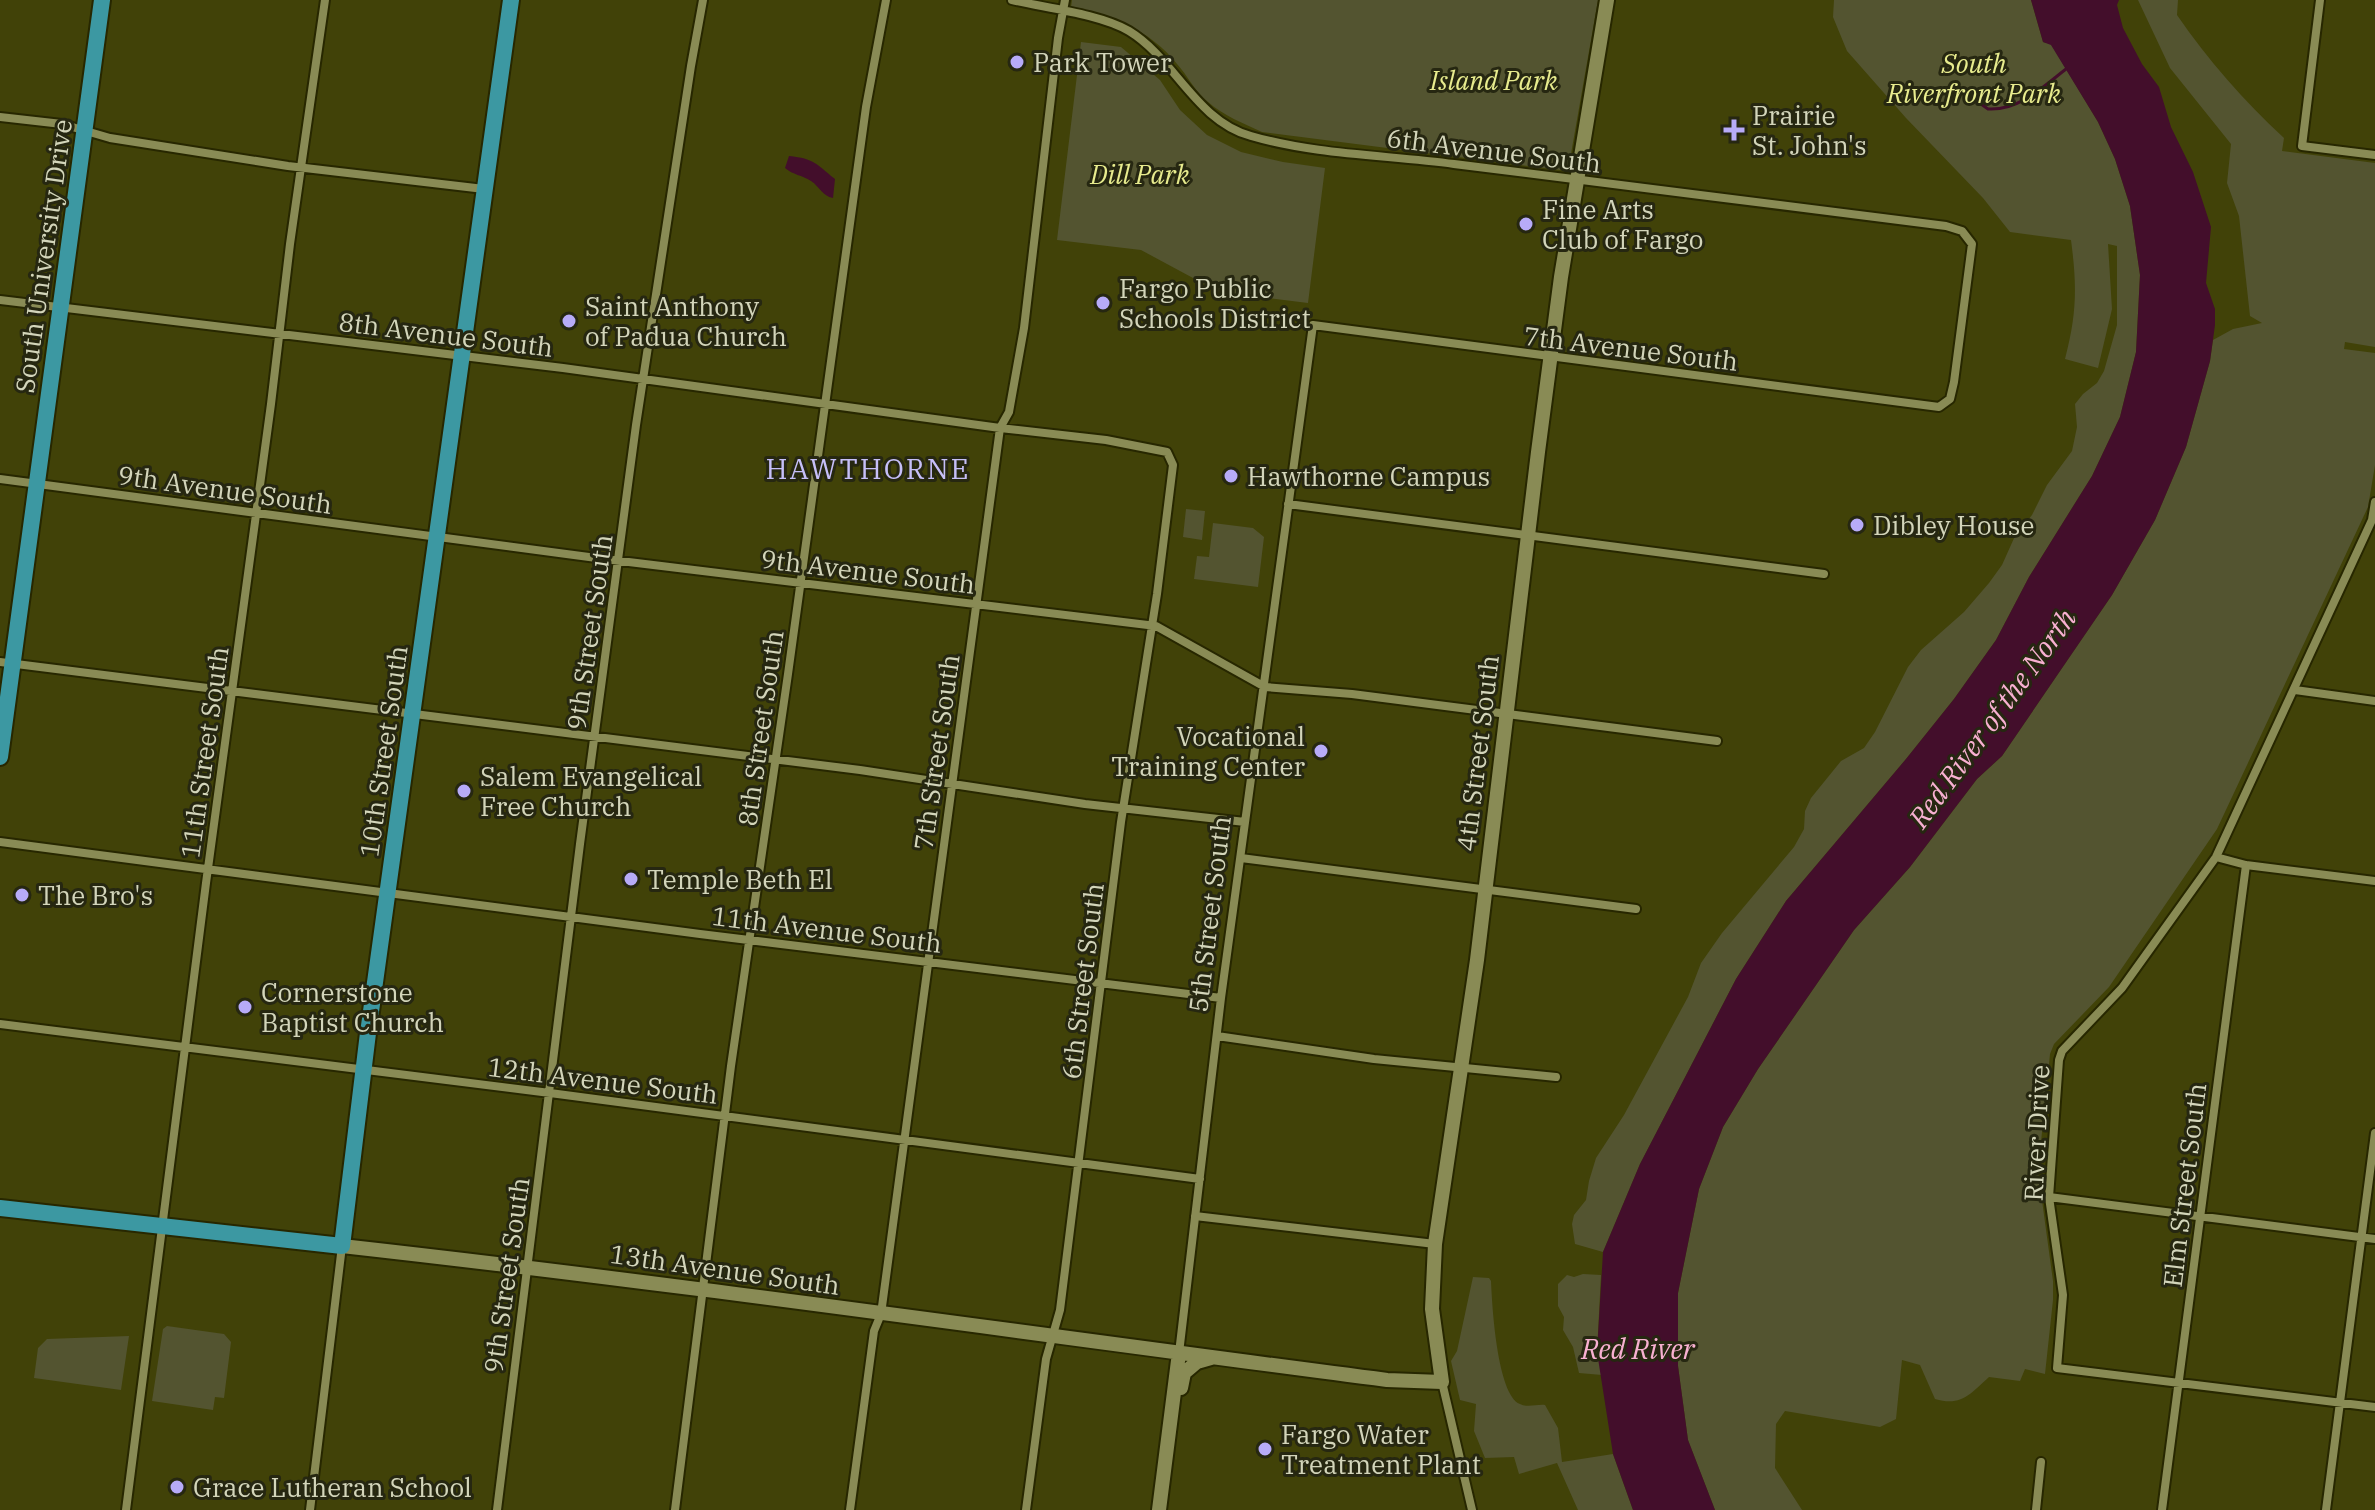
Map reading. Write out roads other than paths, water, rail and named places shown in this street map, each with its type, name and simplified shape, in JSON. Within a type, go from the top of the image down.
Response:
[{"type":"main road","name":"South University Drive","points":[[0,757],[6,662],[37,483],[102,0]]},
{"type":"main road","name":"10th Street South","points":[[342,1246],[363,1070],[511,0]]},
{"type":"main road","name":"13th Avenue South","points":[[0,1208],[342,1246]]},
{"type":"street","name":"11th Street South","points":[[126,1510],[325,0]]},
{"type":"street","name":"9th Street South","points":[[497,1510],[619,560],[703,0]]},
{"type":"street","name":"8th Street South","points":[[675,1510],[749,940],[866,107],[886,0]]},
{"type":"street","name":"6th Avenue South","points":[[1012,0],[1106,22],[1129,31],[1174,71],[1193,98],[1218,118],[1245,135],[1284,145],[1933,224],[1962,231],[1972,244],[1954,382],[1950,399],[1944,404]]},
{"type":"street","name":"7th Street South","points":[[850,1510],[874,1331],[881,1314],[1000,428],[1009,412],[1024,328],[1065,0]]},
{"type":"street","name":"4th Street South","points":[[1472,1510],[1442,1382],[1432,1309],[1435,1244],[1485,891],[1551,358],[1607,0]]},
{"type":"street","points":[[2320,0],[2302,146],[2375,155]]},
{"type":"street","points":[[0,117],[62,124],[110,138],[301,167],[484,189]]},
{"type":"street","name":"8th Avenue South","points":[[0,300],[644,379],[1161,449],[1170,456]]},
{"type":"street","name":"7th Avenue South","points":[[1313,325],[1939,407],[1944,404]]},
{"type":"street","name":"5th Street South","points":[[1159,1510],[1221,998],[1313,325]]},
{"type":"street","name":"6th Street South","points":[[1026,1510],[1046,1359],[1060,1310],[1123,808],[1173,465],[1170,456]]},
{"type":"street","name":"9th Avenue South","points":[[0,479],[436,537],[1152,625],[1265,687],[1352,694],[1717,741]]},
{"type":"street","points":[[2375,502],[2374,520],[2216,857],[2246,865],[2375,881]]},
{"type":"street","points":[[1288,504],[1824,574]]},
{"type":"street","points":[[6,662],[1245,822]]},
{"type":"street","points":[[2295,690],[2375,701]]},
{"type":"street","name":"11th Avenue South","points":[[0,842],[1221,998]]},
{"type":"street","name":"River Drive","points":[[2179,1382],[2057,1368],[2063,1295],[2049,1197],[2062,1051],[2122,988],[2216,857]]},
{"type":"street","points":[[1241,858],[1636,909]]},
{"type":"street","name":"Elm Street South","points":[[2162,1510],[2246,865]]},
{"type":"street","name":"12th Avenue South","points":[[0,1024],[1200,1179]]},
{"type":"street","points":[[1217,1036],[1374,1059],[1556,1077]]},
{"type":"street","points":[[2326,1510],[2375,1133]]},
{"type":"street","points":[[2049,1197],[2375,1239]]},
{"type":"street","points":[[1195,1216],[1435,1244]]},
{"type":"street","name":"13th Avenue South","points":[[342,1246],[528,1267],[1387,1380],[1442,1382]]},
{"type":"street","name":"10th Street South","points":[[310,1510],[342,1246]]},
{"type":"street","points":[[1167,1446],[1176,1428],[1184,1373],[1197,1362],[1215,1357]]},
{"type":"street","points":[[2179,1382],[2375,1407]]},
{"type":"street","points":[[2036,1510],[2041,1462]]},
{"type":"water","name":"Red River","points":[[2031,0],[2119,0],[2117,5],[2123,28],[2142,64],[2159,87],[2171,127],[2193,172],[2211,227],[2206,283],[2215,309],[2215,325],[2210,361],[2186,447],[2155,520],[2112,595],[2002,756],[1977,779],[1910,867],[1854,930],[1758,1069],[1723,1127],[1699,1189],[1678,1293],[1678,1366],[1688,1440],[1715,1510],[1633,1510],[1613,1454],[1597,1352],[1603,1252],[1640,1164],[1736,979],[1786,901],[1906,759],[1996,640],[2029,577],[2092,476],[2120,417],[2136,352],[2140,275],[2130,206],[2115,159],[2098,122],[2051,45],[2043,42]]},
{"type":"water","points":[[789,156],[814,163],[835,179],[833,198],[811,181],[785,168]]},
{"type":"waterway","points":[[1971,97],[1988,109],[2010,106],[2021,102],[2066,69]]},
{"type":"place","name":"Park Tower","points":[[1017,62]]},
{"type":"place","name":"Prairie St. John's","points":[[1734,130]]},
{"type":"place","name":"Fine Arts Club of Fargo","points":[[1526,224]]},
{"type":"place","name":"Fargo Public Schools District","points":[[1103,303]]},
{"type":"place","name":"Saint Anthony of Padua Church","points":[[569,321]]},
{"type":"place","name":"Hawthorne Campus","points":[[1231,476]]},
{"type":"place","name":"Dibley House","points":[[1857,525]]},
{"type":"place","name":"Vocational Training Center","points":[[1321,751]]},
{"type":"place","name":"Salem Evangelical Free Church","points":[[464,791]]},
{"type":"place","name":"Temple Beth El","points":[[631,879]]},
{"type":"place","name":"The Bro's","points":[[22,895]]},
{"type":"place","name":"Cornerstone Baptist Church","points":[[245,1007]]},
{"type":"place","name":"Fargo Water Treatment Plant","points":[[1265,1449]]},
{"type":"place","name":"Grace Lutheran School","points":[[177,1487]]},
{"type":"district","name":"HAWTHORNE","points":[[868,468]]},
{"type":"park label","name":"South Riverfront Park","points":[[1974,78]]},
{"type":"park label","name":"Island Park","points":[[1494,80]]},
{"type":"park label","name":"Dill Park","points":[[1140,174]]},
{"type":"water label","name":"Red River of the North","points":[[1992,718]]}]
